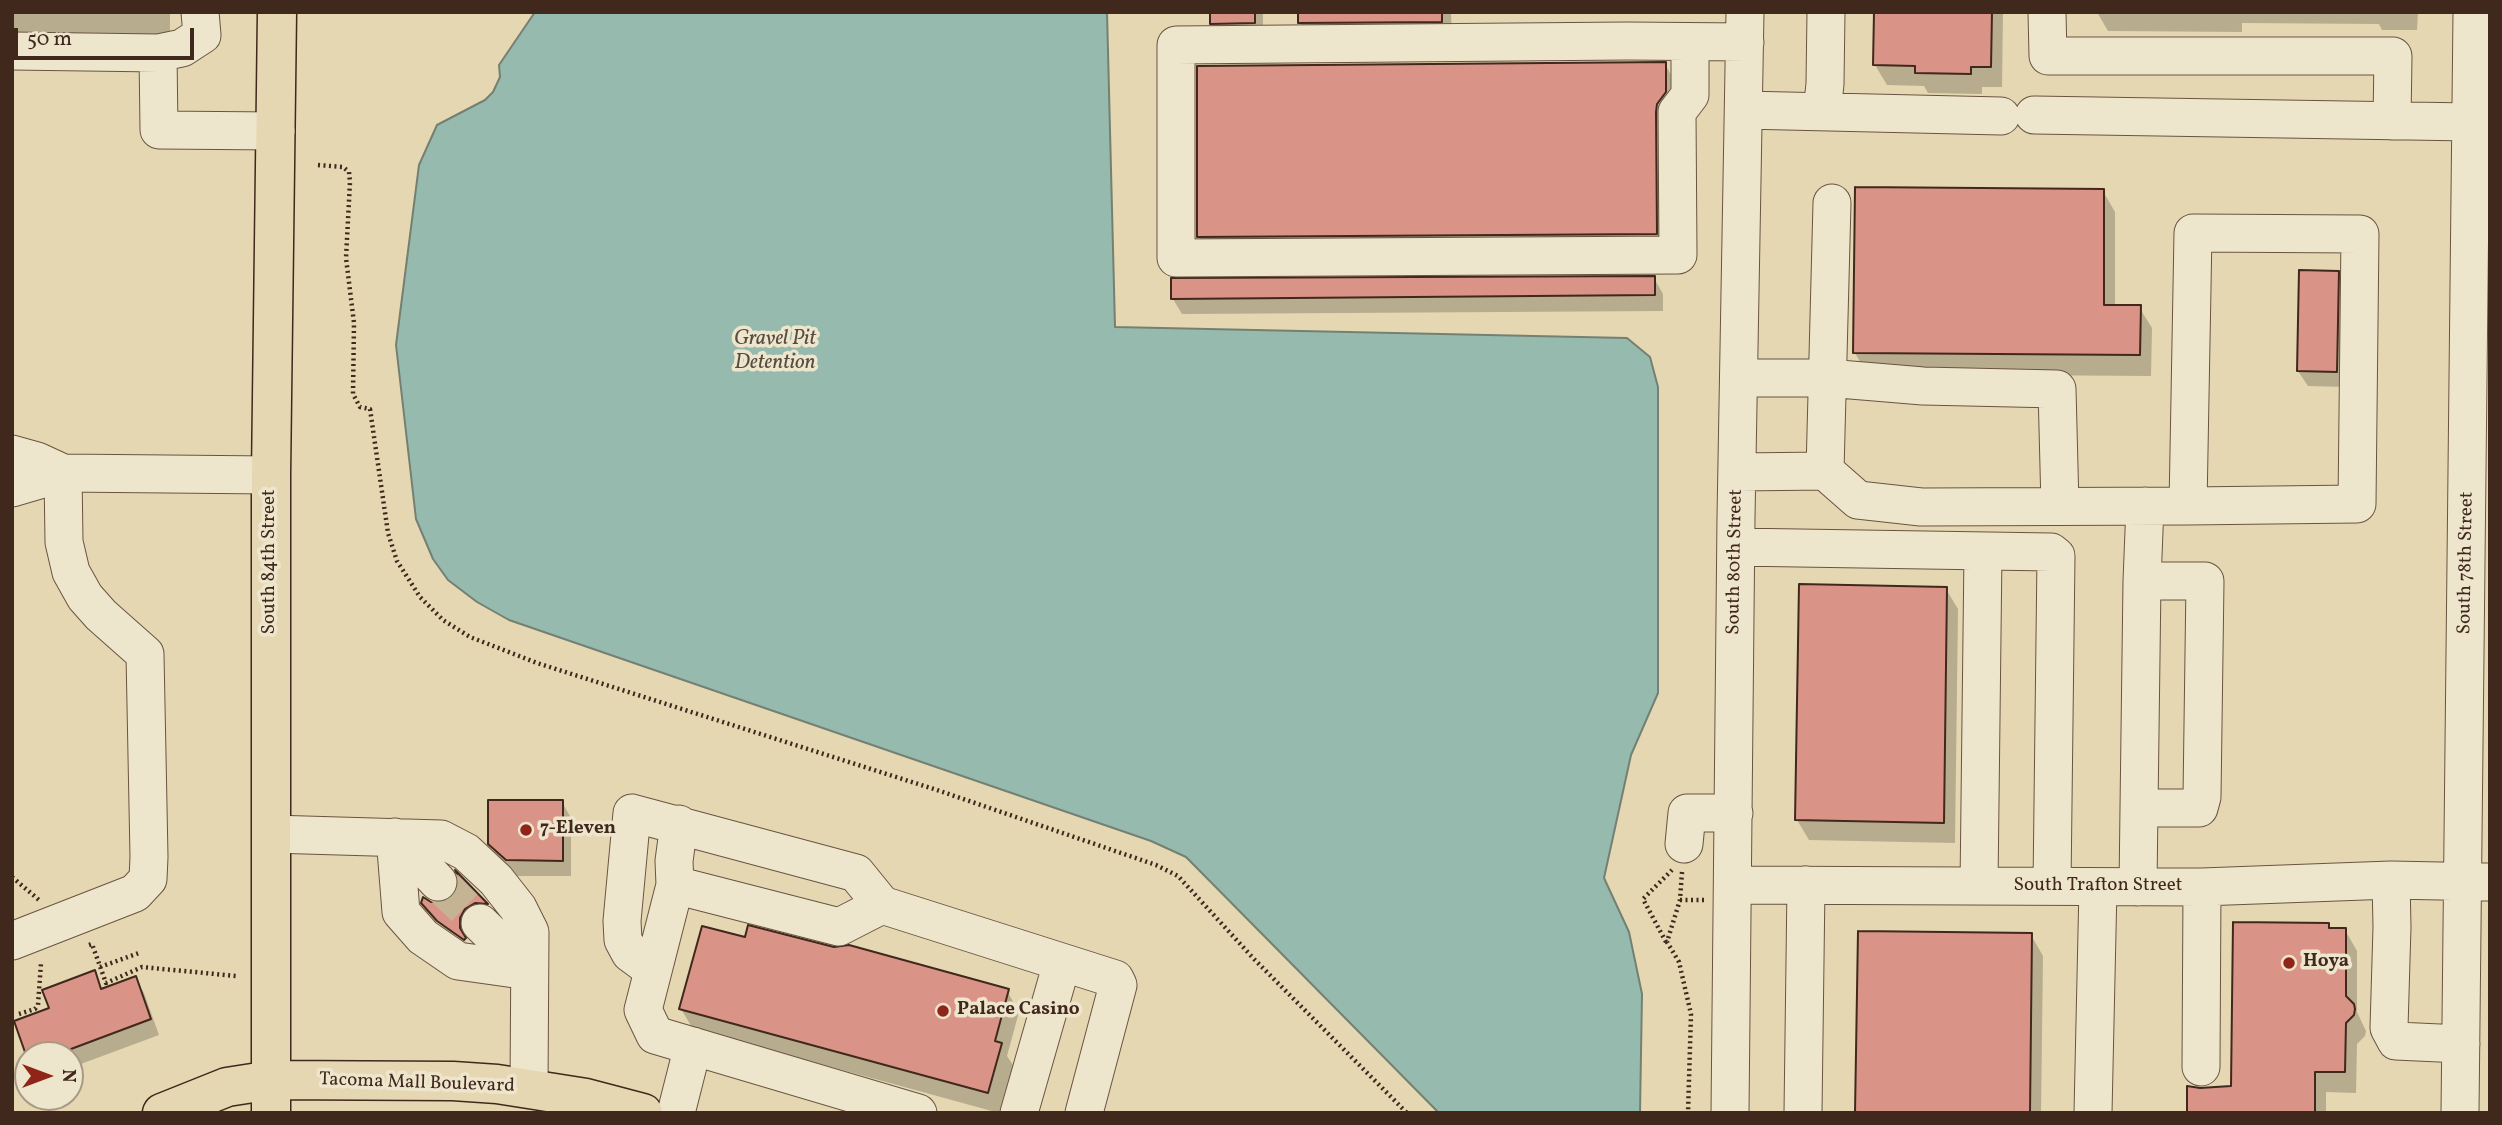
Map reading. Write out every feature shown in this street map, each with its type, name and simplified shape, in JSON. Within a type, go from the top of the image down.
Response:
[{"type":"main road","name":"South 84th Street","points":[[271,1096],[271,475],[277,12]]},
{"type":"main road","name":"Tacoma Mall Boulevard","points":[[162,1113],[227,1087],[271,1096],[453,1081],[529,1088],[586,1098],[643,1113]]},
{"type":"street","points":[[12,51],[158,53],[182,48],[202,34],[200,12]]},
{"type":"street","points":[[1822,111],[1826,12]]},
{"type":"street","points":[[2047,12],[2048,56],[2393,56],[2392,121]]},
{"type":"street","name":"South 78th Street","points":[[2460,1113],[2460,1044],[2476,881],[2472,12]]},
{"type":"street","points":[[1690,42],[1689,95],[1677,112],[1678,255],[1176,258],[1176,45],[1278,28],[1452,27],[1690,42],[1745,27]]},
{"type":"street","name":"South 80th Street","points":[[1730,1113],[1723,893],[1734,813],[1745,27]]},
{"type":"street","points":[[158,53],[159,130],[276,131]]},
{"type":"street","points":[[1744,110],[2471,122]]},
{"type":"street","points":[[1825,471],[1832,203]]},
{"type":"street","points":[[1737,472],[1825,471],[1858,500],[1921,507],[2060,506],[2188,506],[2357,505],[2360,234],[2193,233],[2188,506]]},
{"type":"street","points":[[1739,378],[1827,378],[1923,386],[2057,389],[2060,506]]},
{"type":"street","points":[[12,454],[37,460],[63,473]]},
{"type":"street","points":[[12,488],[63,473],[271,475]]},
{"type":"street","points":[[12,941],[135,893],[148,879],[145,654],[101,615],[85,597],[71,572],[64,542],[63,473]]},
{"type":"street","points":[[2138,887],[2145,506]]},
{"type":"street","points":[[1736,547],[2051,552],[2056,556],[2052,887]]},
{"type":"street","points":[[1979,886],[1983,551]]},
{"type":"street","points":[[2139,808],[2199,808],[2202,797],[2203,757],[2205,582],[2142,581]]},
{"type":"street","points":[[653,970],[630,953],[623,940],[622,921],[632,813],[856,873],[882,905],[1115,979],[1118,985],[1084,1113]]},
{"type":"street","points":[[1684,851],[1687,813],[1734,813]]},
{"type":"street","points":[[679,824],[674,861],[675,885],[643,1010],[655,1035],[918,1113]]},
{"type":"street","points":[[271,834],[441,839],[466,852],[496,880],[518,908],[530,932],[529,1088]]},
{"type":"street","points":[[395,837],[438,882]]},
{"type":"street","points":[[395,837],[401,912],[423,937],[458,961],[529,971]]},
{"type":"street","points":[[2391,880],[2389,1028],[2396,1041],[2460,1044]]},
{"type":"street","name":"South Trafton Street","points":[[1723,893],[1806,885],[2202,887],[2391,880],[2476,881]]},
{"type":"street","points":[[675,885],[839,927],[882,905]]},
{"type":"street","points":[[1803,1113],[1806,885]]},
{"type":"street","points":[[2093,1113],[2098,887]]},
{"type":"street","points":[[2201,1067],[2202,887]]},
{"type":"street","points":[[480,923],[529,971]]},
{"type":"street","points":[[1019,1113],[1062,963]]},
{"type":"street","points":[[676,1113],[693,1046]]},
{"type":"path","points":[[318,165],[343,167],[348,172],[350,182],[346,258],[354,323],[353,394],[360,407],[370,409],[388,533],[397,561],[420,597],[443,620],[470,638],[537,663],[937,790],[1156,865],[1178,876],[1254,959],[1407,1113]]},
{"type":"path","points":[[1667,943],[1680,900],[1684,851]]},
{"type":"path","points":[[1684,851],[1643,899],[1679,962],[1691,1014],[1688,1113]]},
{"type":"path","points":[[12,877],[47,907]]},
{"type":"path","points":[[1680,900],[1723,893]]},
{"type":"path","points":[[83,947],[92,944],[106,983],[142,965],[236,976]]},
{"type":"path","points":[[100,967],[139,953]]},
{"type":"path","points":[[19,1014],[35,1009],[38,1005],[40,964],[52,959]]},
{"type":"water","name":"Gravel Pit Detention","points":[[535,12],[1107,12],[1115,327],[1627,338],[1650,357],[1658,387],[1658,693],[1631,755],[1604,878],[1629,932],[1642,994],[1640,1113],[1439,1113],[1186,857],[1151,841],[509,620],[477,602],[448,580],[433,559],[416,519],[396,345],[419,165],[437,125],[485,100],[493,92],[500,77],[499,65]]},
{"type":"building","points":[[1210,12],[1255,12],[1255,23],[1210,24]]},
{"type":"building","points":[[1298,12],[1442,12],[1442,22],[1298,23]]},
{"type":"building","points":[[1874,12],[1992,12],[1991,67],[1971,67],[1971,74],[1915,73],[1915,66],[1873,65]]},
{"type":"building","points":[[1666,62],[1666,92],[1657,104],[1656,112],[1657,234],[1197,237],[1197,66]]},
{"type":"building","points":[[1855,187],[2104,189],[2104,305],[2141,305],[2140,355],[1853,353]]},
{"type":"building","points":[[2299,270],[2339,271],[2337,372],[2297,371]]},
{"type":"building","points":[[1655,276],[1655,295],[1171,299],[1171,278]]},
{"type":"building","points":[[1799,584],[1947,587],[1944,823],[1795,820]]},
{"type":"building","name":"7-Eleven","points":[[488,800],[563,800],[563,861],[506,860],[488,844]]},
{"type":"building","points":[[455,870],[488,904],[475,903],[465,909],[460,918],[460,928],[466,938],[464,940],[437,921],[421,903],[423,897],[431,902],[442,902],[453,897],[458,887]]},
{"type":"building","name":"Hoya","points":[[2233,922],[2329,923],[2329,928],[2346,928],[2346,996],[2355,1009],[2354,1015],[2346,1023],[2345,1072],[2315,1072],[2315,1113],[2187,1113],[2187,1086],[2231,1086]]},
{"type":"building","points":[[748,925],[834,947],[849,945],[1009,989],[995,1041],[1002,1043],[988,1093],[679,1009],[702,926],[745,937]]},
{"type":"building","points":[[1858,931],[2032,933],[2030,1113],[1855,1113]]},
{"type":"building","points":[[95,970],[101,989],[136,976],[151,1019],[84,1044],[84,1041],[21,1041],[14,1021],[49,1008],[42,990]]},
{"type":"tunnel","points":[[438,882],[480,923]]},
{"type":"place","name":"7-Eleven","points":[[526,830]]},
{"type":"place","name":"Hoya","points":[[2289,963]]},
{"type":"place","name":"Palace Casino","points":[[943,1011]]}]
